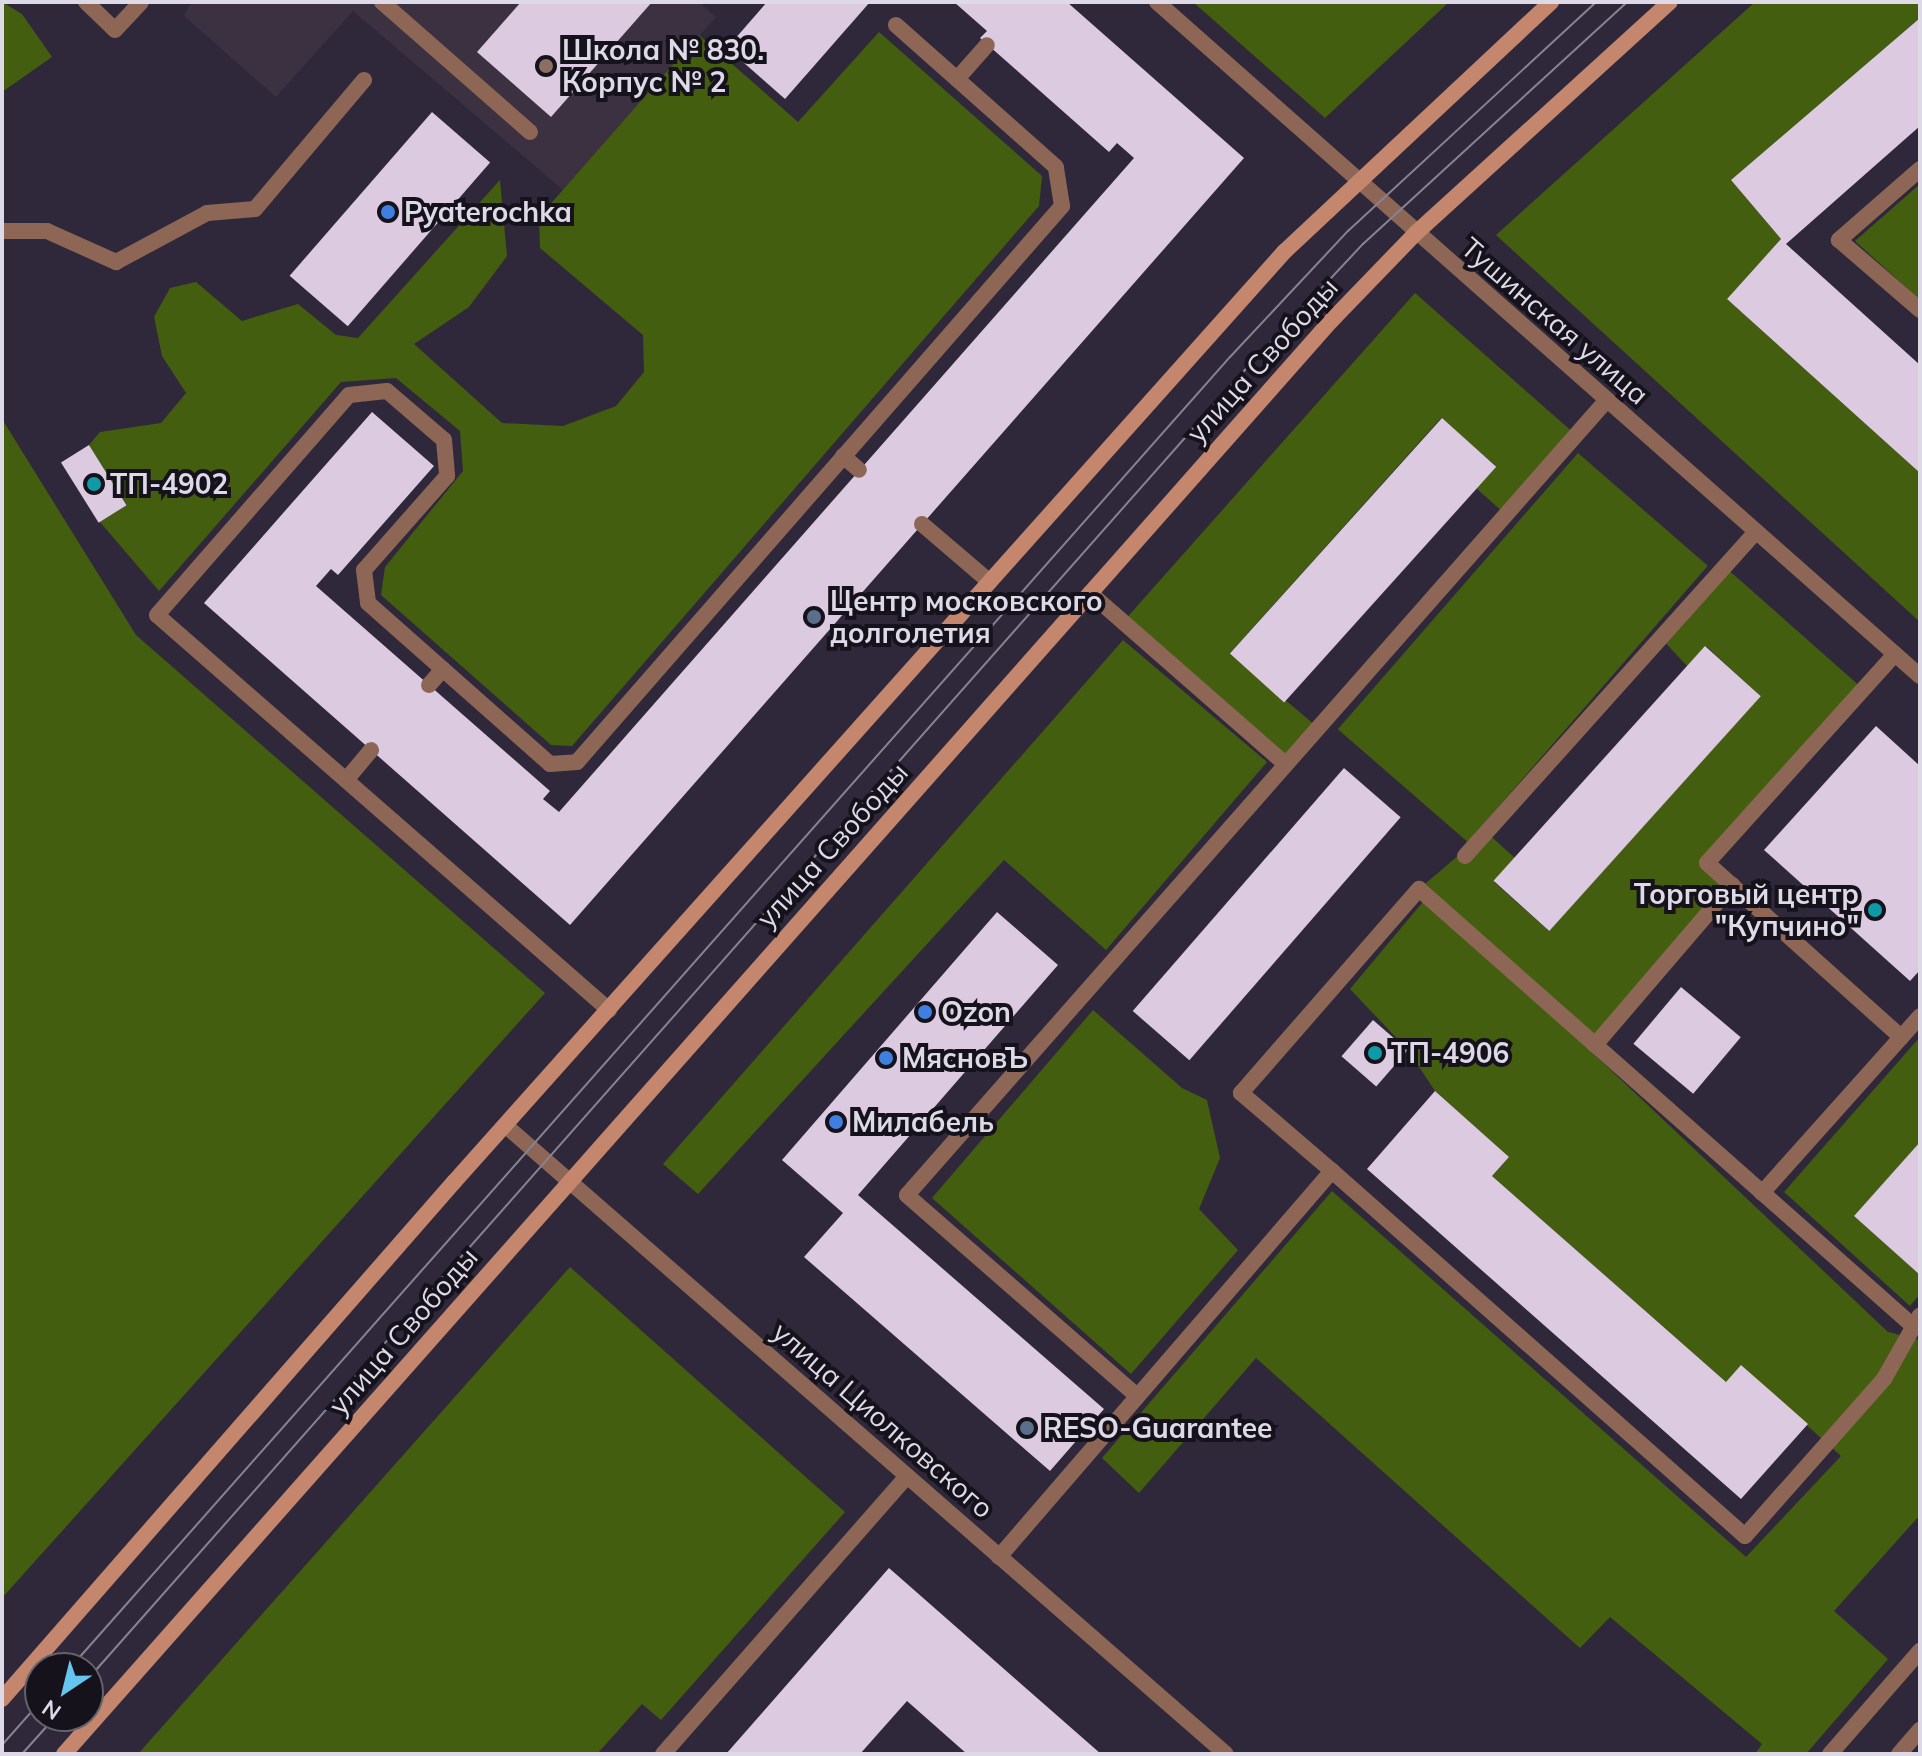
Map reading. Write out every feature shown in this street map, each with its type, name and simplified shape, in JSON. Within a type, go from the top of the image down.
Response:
[{"type":"main road","name":"улица Свободы","points":[[2,1699],[990,582],[1357,178],[1551,2]]},
{"type":"main road","name":"улица Свободы","points":[[64,1754],[1090,593],[1416,233],[1670,2]]},
{"type":"street","points":[[86,2],[115,30],[141,2]]},
{"type":"street","points":[[382,2],[530,132]]},
{"type":"street","name":"Тушинская улица","points":[[1157,2],[1920,676]]},
{"type":"street","points":[[609,1010],[157,615],[349,395],[387,391],[444,440],[447,476],[364,570],[368,603],[550,764],[577,762],[1062,206],[1056,167],[896,25]]},
{"type":"street","points":[[957,79],[987,45]]},
{"type":"street","points":[[2,231],[47,231],[116,262],[207,213],[255,209],[364,80]]},
{"type":"street","points":[[1920,169],[1839,240],[1920,310]]},
{"type":"street","points":[[1136,1395],[907,1195],[1283,762],[1606,401]]},
{"type":"street","points":[[843,456],[859,470]]},
{"type":"street","points":[[922,524],[990,582]]},
{"type":"street","points":[[1465,856],[1756,532]]},
{"type":"street","points":[[1090,593],[1283,762]]},
{"type":"street","points":[[1895,654],[1707,863],[1901,1037]]},
{"type":"street","points":[[429,685],[443,669]]},
{"type":"street","points":[[346,780],[371,750]]},
{"type":"street","points":[[1595,1045],[1732,885]]},
{"type":"street","points":[[1419,889],[1762,1193],[1916,1320],[1884,1379],[1745,1536],[1332,1171],[1241,1093],[1419,889]]},
{"type":"street","points":[[1762,1193],[1920,1016]]},
{"type":"street","name":"улица Циолковского","points":[[506,1126],[1226,1754]]},
{"type":"street","points":[[999,1557],[1332,1171]]},
{"type":"street","points":[[663,1754],[907,1476]]},
{"type":"street","points":[[1830,1754],[1920,1651]]},
{"type":"street","points":[[1899,1754],[1920,1730]]},
{"type":"shaded area","name":"Школа № 830. Корпус № 2","points":[[191,2],[699,2],[716,17],[563,190],[353,11],[276,97],[184,16]]},
{"type":"green space","points":[[2,2],[22,14],[52,57],[2,92]]},
{"type":"green space","points":[[1193,2],[1449,2],[1325,118]]},
{"type":"green space","points":[[1755,2],[1920,2],[1920,18],[1731,180],[1781,239],[1727,299],[1920,473],[1920,622],[1496,235]]},
{"type":"green space","points":[[879,32],[1042,176],[1039,206],[572,746],[551,745],[381,595],[385,567],[463,471],[460,431],[396,378],[341,382],[159,591],[100,522],[127,505],[89,445],[100,432],[161,423],[186,393],[162,356],[154,317],[170,288],[196,282],[242,321],[298,304],[336,335],[358,338],[500,180],[507,256],[469,307],[414,344],[502,423],[563,426],[616,406],[644,372],[643,335],[540,248],[539,217],[699,35],[798,122]]},
{"type":"green space","points":[[1920,184],[1920,300],[1855,241]]},
{"type":"green space","points":[[1415,293],[1576,435],[1505,514],[1476,488],[1496,466],[1441,418],[1230,653],[1316,726],[1283,762],[1123,622]]},
{"type":"green space","points":[[2,419],[136,635],[545,993],[2,1598]]},
{"type":"green space","points":[[1578,453],[1708,566],[1468,842],[1338,729]]},
{"type":"green space","points":[[1725,567],[1863,689],[1708,863],[1732,885],[1595,1045],[1453,921],[1888,1332],[1920,1340],[1920,1515],[1834,1611],[1888,1659],[1806,1754],[1755,1754],[1762,1744],[1610,1617],[1580,1648],[1256,1358],[1139,1493],[1102,1458],[1332,1191],[1746,1557],[1841,1456],[1741,1366],[1726,1382],[1492,1176],[1509,1157],[1435,1091],[1408,1050],[1350,989],[1427,897],[1419,889],[1486,832],[1515,858],[1494,882],[1549,931],[1760,696],[1706,646],[1687,666],[1661,638]]},
{"type":"green space","points":[[1123,640],[1267,762],[1106,950],[1004,860],[698,1194],[663,1164]]},
{"type":"green space","points":[[1093,1010],[1182,1088],[1207,1100],[1220,1158],[1199,1209],[1238,1250],[1131,1374],[932,1198]]},
{"type":"green space","points":[[1920,1037],[1920,1142],[1854,1216],[1920,1275],[1920,1294],[1910,1306],[1784,1192]]},
{"type":"green space","points":[[570,1267],[845,1512],[661,1720],[642,1704],[597,1754],[138,1754]]},
{"type":"building","points":[[521,2],[652,2],[551,117],[477,52]]},
{"type":"building","points":[[767,2],[870,2],[785,99],[727,48]]},
{"type":"building","points":[[954,2],[1067,2],[1244,158],[570,925],[204,603],[372,412],[434,466],[338,575],[331,569],[316,586],[550,791],[543,799],[559,812],[1134,158],[1117,143],[1109,152],[980,38],[987,31]]},
{"type":"building","points":[[1920,18],[1920,126],[1786,244],[1920,365],[1920,473],[1727,299],[1781,239],[1731,180]]},
{"type":"building","points":[[432,112],[490,163],[348,326],[290,276]]},
{"type":"building","points":[[1442,418],[1496,467],[1284,702],[1230,654]]},
{"type":"building","name":"ТП-4902","points":[[89,445],[127,505],[99,523],[61,462]]},
{"type":"building","points":[[1705,646],[1761,696],[1549,931],[1494,881]]},
{"type":"building","name":"Торговый центр \"Купчино\"","points":[[1876,726],[1920,766],[1920,970],[1910,981],[1764,850]]},
{"type":"building","points":[[1344,768],[1401,817],[1189,1060],[1133,1011]]},
{"type":"building","points":[[997,912],[1058,965],[858,1195],[1104,1409],[1050,1471],[804,1257],[843,1213],[782,1160]]},
{"type":"building","points":[[1681,987],[1741,1037],[1693,1094],[1633,1044]]},
{"type":"building","name":"ТП-4906","points":[[1373,1020],[1408,1050],[1376,1086],[1342,1056]]},
{"type":"building","points":[[1435,1091],[1509,1157],[1492,1176],[1726,1382],[1741,1365],[1808,1424],[1741,1499],[1367,1169]]},
{"type":"building","points":[[1920,1142],[1920,1275],[1854,1216]]},
{"type":"building","points":[[889,1568],[1101,1754],[967,1754],[907,1701],[860,1754],[726,1754]]},
{"type":"tram line","points":[[84,1652],[1230,357],[1348,231],[1596,2]]},
{"type":"tram line","points":[[104,1661],[1245,370],[1363,244],[1627,2]]},
{"type":"tram line","points":[[2,1745],[24,1720]]},
{"type":"tram line","points":[[22,1754],[42,1732]]},
{"type":"place","name":"Школа № 830. Корпус № 2","points":[[546,66]]},
{"type":"place","name":"Pyaterochka","points":[[388,212]]},
{"type":"place","name":"ТП-4902","points":[[94,484]]},
{"type":"place","name":"Центр московского долголетия","points":[[814,617]]},
{"type":"place","name":"Торговый центр \"Купчино\"","points":[[1875,910]]},
{"type":"place","name":"Ozon","points":[[925,1012]]},
{"type":"place","name":"ТП-4906","points":[[1375,1053]]},
{"type":"place","name":"МясновЪ","points":[[886,1058]]},
{"type":"place","name":"Милабель","points":[[836,1122]]},
{"type":"place","name":"RESO-Guarantee","points":[[1027,1428]]}]
